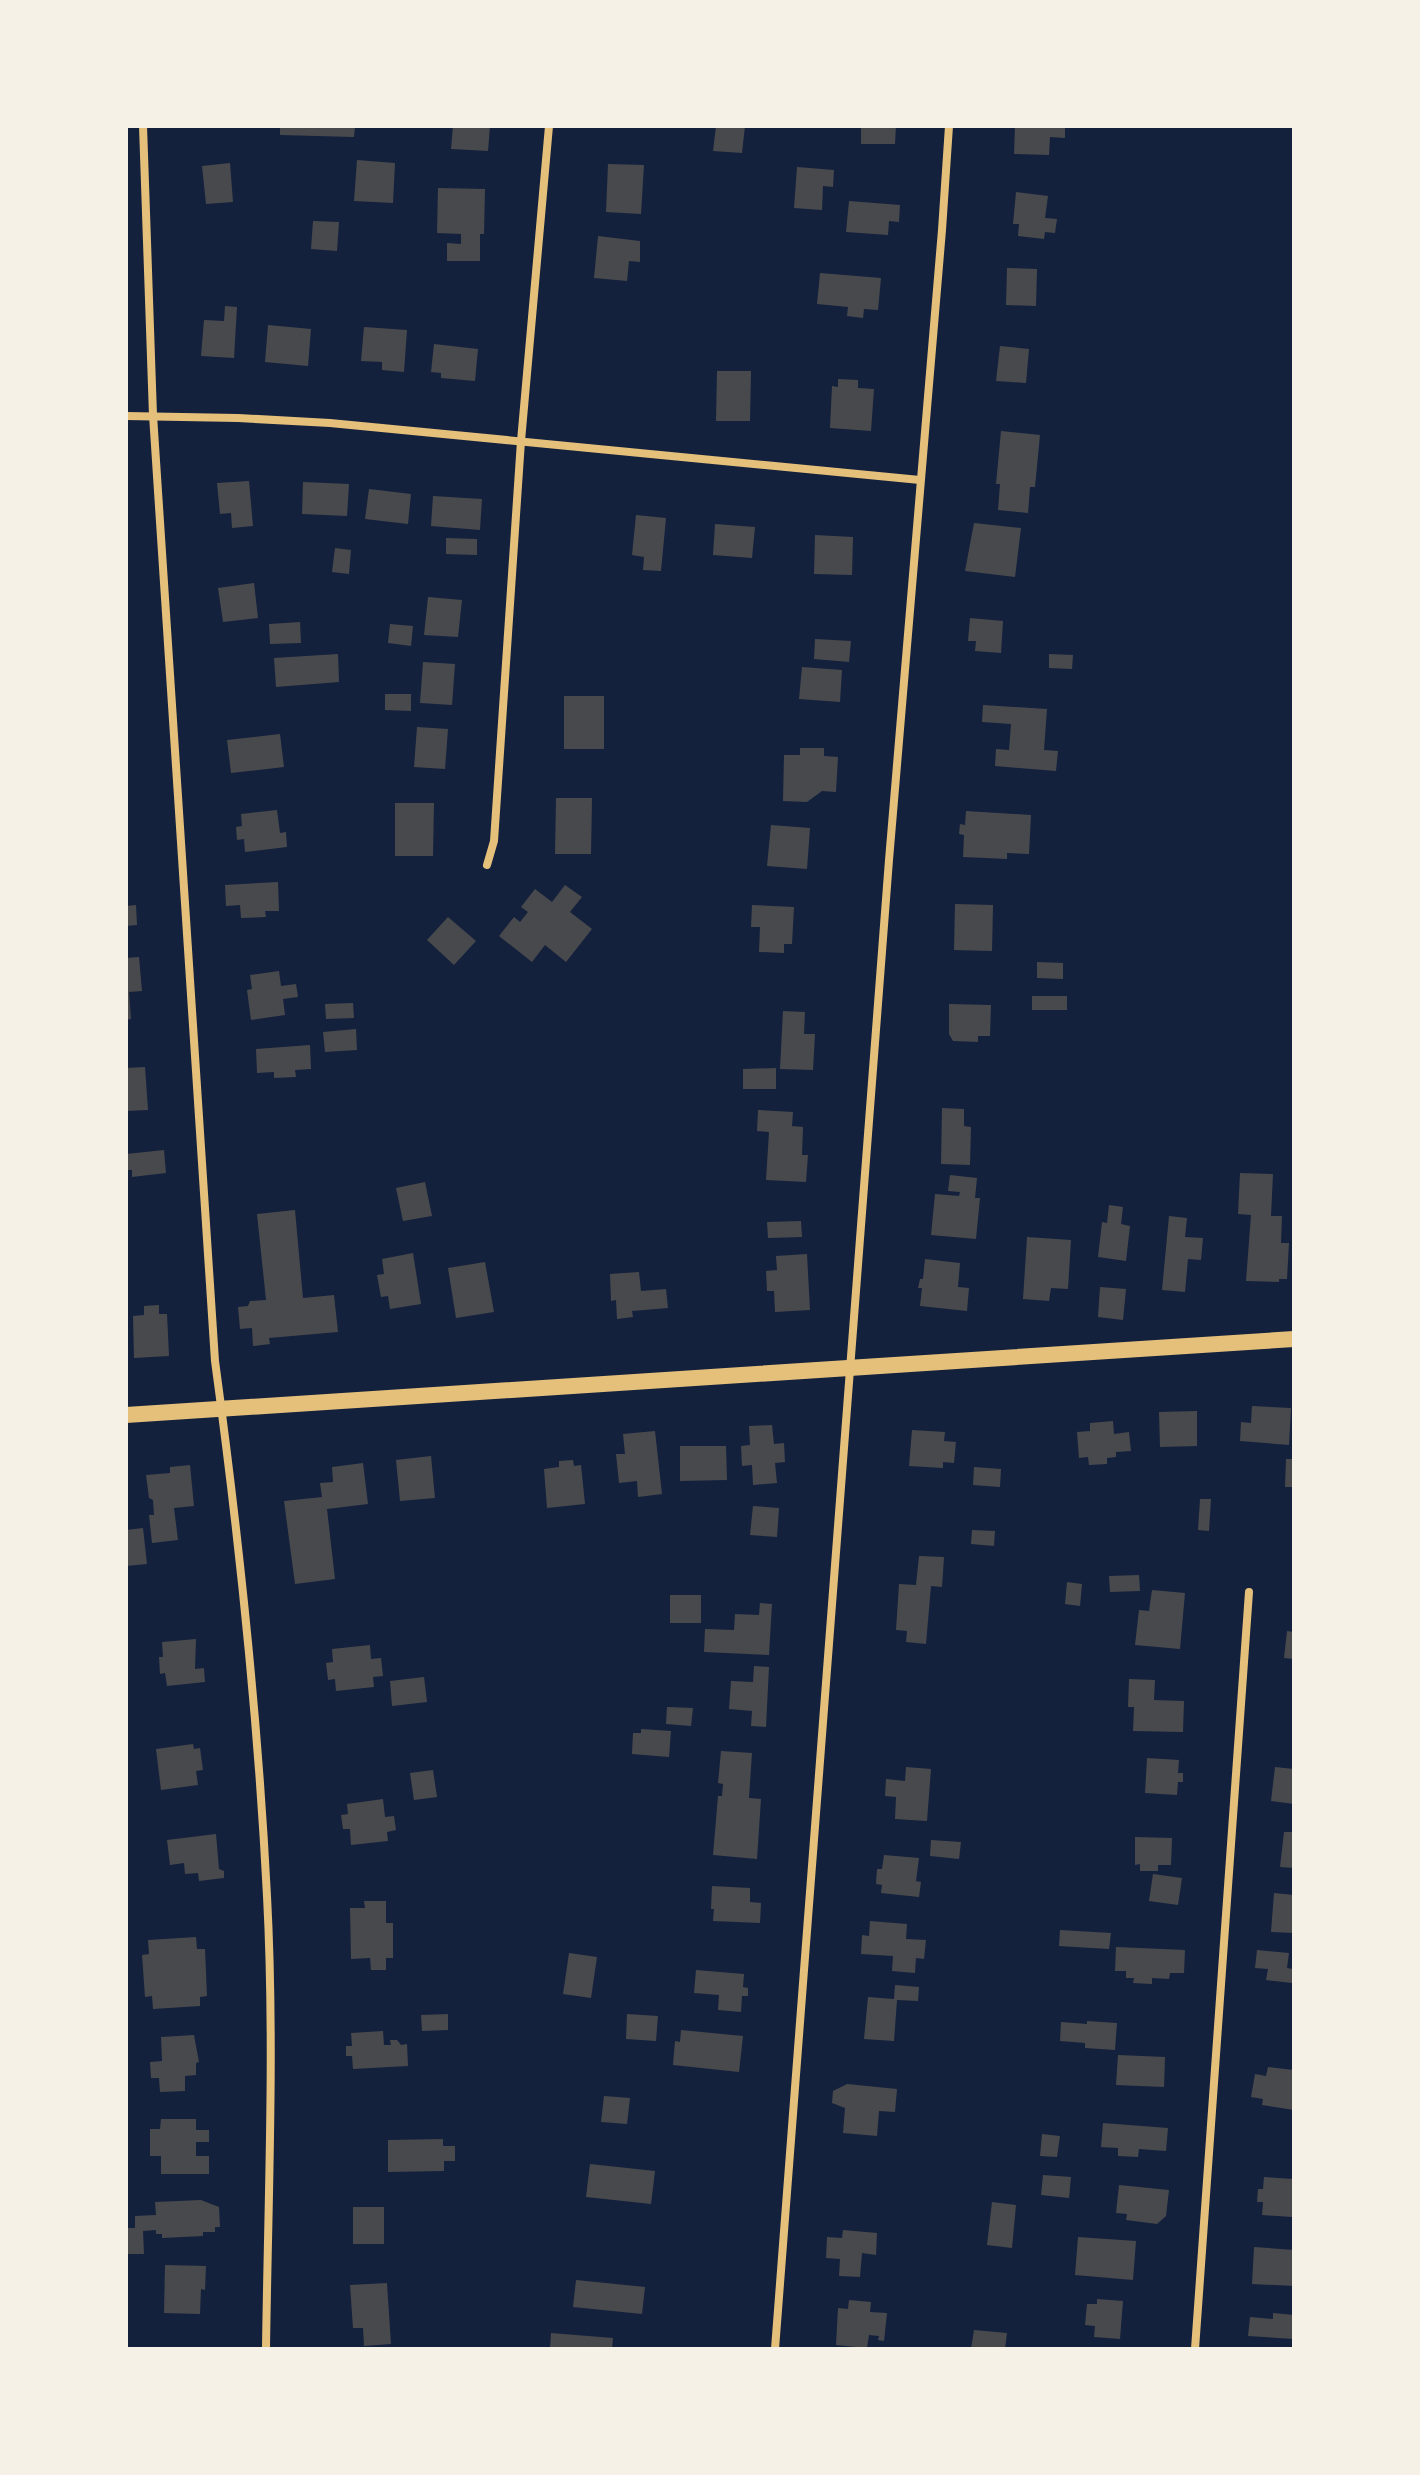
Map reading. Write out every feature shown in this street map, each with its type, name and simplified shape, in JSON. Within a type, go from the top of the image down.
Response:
[{"type":"main road","points":[[126,1415],[1294,1339]]},
{"type":"street","points":[[143,126],[153,415],[215,1361],[230,1462],[267,1896],[271,2027],[266,2349]]},
{"type":"street","points":[[487,865],[494,841],[521,441],[549,126]]},
{"type":"street","points":[[775,2349],[949,126]]},
{"type":"street","points":[[126,416],[330,423],[920,480]]},
{"type":"street","points":[[1195,2349],[1249,1592]]},
{"type":"building","points":[[280,126],[355,126],[354,137],[280,135]]},
{"type":"building","points":[[453,126],[490,126],[488,151],[451,149]]},
{"type":"building","points":[[716,126],[745,126],[742,153],[713,151]]},
{"type":"building","points":[[861,126],[896,126],[895,144],[861,144]]},
{"type":"building","points":[[1015,126],[1065,126],[1065,138],[1050,137],[1049,155],[1014,154]]},
{"type":"building","points":[[357,160],[395,163],[393,203],[354,201]]},
{"type":"building","points":[[230,163],[233,202],[206,204],[202,166]]},
{"type":"building","points":[[608,164],[644,165],[641,214],[606,212]]},
{"type":"building","points":[[797,167],[834,170],[833,187],[823,186],[822,210],[794,208]]},
{"type":"building","points":[[438,188],[485,189],[480,261],[447,261],[447,243],[461,244],[461,234],[437,233]]},
{"type":"building","points":[[1016,192],[1048,196],[1045,218],[1057,219],[1055,233],[1045,232],[1044,239],[1018,236],[1019,224],[1013,224]]},
{"type":"building","points":[[849,201],[900,205],[899,222],[889,221],[888,235],[846,232]]},
{"type":"building","points":[[313,221],[339,222],[337,251],[311,249]]},
{"type":"building","points":[[598,236],[640,241],[640,262],[629,261],[627,281],[594,278]]},
{"type":"building","points":[[1007,268],[1037,269],[1036,306],[1006,305]]},
{"type":"building","points":[[820,273],[881,278],[878,310],[864,309],[863,318],[847,316],[848,307],[817,304]]},
{"type":"building","points":[[225,306],[237,307],[234,358],[201,356],[204,320],[224,321]]},
{"type":"building","points":[[268,325],[311,329],[308,366],[265,362]]},
{"type":"building","points":[[364,327],[407,330],[404,372],[382,370],[382,362],[361,361]]},
{"type":"building","points":[[434,344],[478,349],[475,381],[441,378],[441,373],[431,372]]},
{"type":"building","points":[[1000,346],[1029,349],[1026,383],[996,381]]},
{"type":"building","points":[[717,371],[751,371],[750,421],[716,421]]},
{"type":"building","points":[[838,379],[858,380],[858,388],[874,389],[871,431],[830,428],[832,386],[838,387]]},
{"type":"building","points":[[1001,431],[1040,435],[1035,487],[1030,487],[1028,513],[998,510],[1000,484],[996,484]]},
{"type":"building","points":[[249,481],[253,526],[232,528],[231,513],[220,514],[217,483]]},
{"type":"building","points":[[303,482],[349,484],[347,516],[302,514]]},
{"type":"building","points":[[369,489],[411,494],[408,524],[365,519]]},
{"type":"building","points":[[433,496],[482,499],[480,530],[431,526]]},
{"type":"building","points":[[636,515],[666,518],[661,571],[643,570],[644,557],[632,555]]},
{"type":"building","points":[[974,523],[1021,528],[1015,577],[965,571]]},
{"type":"building","points":[[715,524],[755,527],[752,558],[713,555]]},
{"type":"building","points":[[815,535],[853,537],[852,575],[814,574]]},
{"type":"building","points":[[446,538],[477,539],[477,555],[446,554]]},
{"type":"building","points":[[335,548],[351,550],[349,574],[332,572]]},
{"type":"building","points":[[254,583],[258,618],[223,622],[218,588]]},
{"type":"building","points":[[428,597],[462,600],[458,637],[424,635]]},
{"type":"building","points":[[970,618],[1003,621],[1001,653],[975,651],[976,641],[968,641]]},
{"type":"building","points":[[300,622],[301,643],[270,644],[269,624]]},
{"type":"building","points":[[390,624],[413,626],[411,646],[388,643]]},
{"type":"building","points":[[815,639],[851,641],[849,662],[814,659]]},
{"type":"building","points":[[338,654],[339,682],[276,687],[274,658]]},
{"type":"building","points":[[1049,654],[1073,655],[1072,669],[1049,668]]},
{"type":"building","points":[[423,662],[455,664],[452,705],[420,703]]},
{"type":"building","points":[[802,667],[842,670],[840,702],[799,699]]},
{"type":"building","points":[[385,694],[411,694],[411,711],[385,710]]},
{"type":"building","points":[[564,696],[604,696],[604,749],[564,749]]},
{"type":"building","points":[[983,705],[1047,709],[1044,750],[1058,751],[1056,771],[995,766],[996,749],[1009,750],[1011,724],[982,722]]},
{"type":"building","points":[[417,727],[448,729],[445,769],[414,767]]},
{"type":"building","points":[[280,734],[284,767],[231,773],[227,740]]},
{"type":"building","points":[[800,748],[824,748],[824,756],[838,757],[836,792],[822,791],[807,802],[783,801],[784,755],[800,755]]},
{"type":"building","points":[[556,798],[592,798],[591,854],[555,854]]},
{"type":"building","points":[[395,803],[434,803],[433,856],[395,856]]},
{"type":"building","points":[[277,810],[280,833],[286,832],[287,847],[245,852],[244,839],[237,840],[236,827],[242,826],[241,814]]},
{"type":"building","points":[[966,811],[1031,815],[1029,854],[1007,853],[1007,859],[963,857],[964,835],[959,834],[960,824],[965,825]]},
{"type":"building","points":[[771,825],[810,828],[807,869],[767,866]]},
{"type":"building","points":[[278,882],[279,911],[265,911],[266,917],[241,918],[240,905],[226,906],[225,885]]},
{"type":"building","points":[[565,885],[582,897],[570,912],[592,929],[566,962],[545,945],[532,962],[499,936],[514,917],[520,922],[528,912],[521,907],[535,889],[552,902]]},
{"type":"building","points":[[955,904],[993,905],[992,951],[954,950]]},
{"type":"building","points":[[136,905],[137,925],[126,926],[126,906]]},
{"type":"building","points":[[752,905],[794,907],[792,944],[784,944],[784,953],[759,952],[760,927],[751,927]]},
{"type":"building","points":[[448,917],[476,941],[454,965],[427,940]]},
{"type":"building","points":[[139,957],[142,991],[129,992],[131,1019],[126,1020],[126,958]]},
{"type":"building","points":[[1037,962],[1063,963],[1063,979],[1037,978]]},
{"type":"building","points":[[279,971],[281,986],[296,984],[298,997],[283,999],[285,1015],[251,1020],[247,990],[252,989],[250,975]]},
{"type":"building","points":[[1032,996],[1067,996],[1067,1010],[1032,1010]]},
{"type":"building","points":[[353,1003],[354,1018],[326,1019],[325,1004]]},
{"type":"building","points":[[949,1004],[991,1005],[990,1036],[978,1036],[978,1042],[953,1041],[949,1034]]},
{"type":"building","points":[[783,1011],[805,1012],[804,1034],[815,1034],[813,1070],[780,1069]]},
{"type":"building","points":[[356,1029],[357,1050],[325,1052],[323,1032]]},
{"type":"building","points":[[310,1045],[311,1069],[295,1070],[296,1077],[274,1078],[274,1072],[257,1073],[256,1049]]},
{"type":"building","points":[[145,1067],[148,1110],[126,1111],[126,1068]]},
{"type":"building","points":[[776,1068],[776,1089],[743,1089],[743,1069]]},
{"type":"building","points":[[942,1108],[964,1109],[964,1126],[971,1127],[970,1165],[941,1164]]},
{"type":"building","points":[[758,1110],[793,1112],[792,1126],[803,1127],[802,1155],[808,1155],[806,1182],[766,1180],[769,1132],[757,1131]]},
{"type":"building","points":[[164,1150],[166,1173],[132,1177],[132,1170],[126,1170],[126,1154]]},
{"type":"building","points":[[1240,1173],[1273,1174],[1271,1216],[1282,1216],[1281,1243],[1289,1243],[1287,1279],[1279,1279],[1279,1282],[1246,1281],[1251,1215],[1238,1214]]},
{"type":"building","points":[[950,1175],[977,1178],[975,1198],[980,1198],[976,1239],[931,1235],[935,1194],[959,1196],[960,1192],[948,1191]]},
{"type":"building","points":[[425,1182],[432,1216],[403,1221],[396,1188]]},
{"type":"building","points":[[1109,1205],[1123,1207],[1121,1224],[1130,1226],[1126,1261],[1098,1257],[1102,1222],[1107,1223]]},
{"type":"building","points":[[295,1210],[303,1298],[334,1295],[338,1332],[269,1338],[270,1344],[253,1346],[252,1328],[240,1329],[238,1307],[248,1306],[250,1301],[266,1300],[257,1214]]},
{"type":"building","points":[[1169,1216],[1187,1218],[1185,1237],[1203,1238],[1201,1260],[1188,1259],[1185,1292],[1162,1290]]},
{"type":"building","points":[[801,1221],[802,1237],[768,1238],[767,1222]]},
{"type":"building","points":[[1027,1237],[1071,1240],[1068,1289],[1051,1288],[1049,1301],[1023,1299]]},
{"type":"building","points":[[413,1253],[421,1304],[390,1309],[388,1296],[381,1297],[377,1275],[384,1274],[382,1259]]},
{"type":"building","points":[[807,1254],[810,1310],[775,1312],[774,1291],[767,1291],[766,1271],[777,1270],[776,1256]]},
{"type":"building","points":[[925,1259],[960,1263],[958,1287],[969,1288],[967,1311],[920,1306],[922,1288],[918,1288],[920,1279],[923,1279]]},
{"type":"building","points":[[485,1262],[494,1312],[456,1318],[448,1268]]},
{"type":"building","points":[[639,1272],[641,1291],[666,1289],[668,1308],[632,1311],[633,1317],[617,1319],[616,1300],[611,1301],[610,1274]]},
{"type":"building","points":[[1100,1287],[1126,1289],[1123,1320],[1098,1317]]},
{"type":"building","points":[[159,1305],[159,1314],[167,1314],[169,1356],[134,1358],[133,1316],[144,1315],[144,1306]]},
{"type":"building","points":[[1252,1406],[1291,1408],[1289,1445],[1240,1441],[1241,1422],[1251,1423]]},
{"type":"building","points":[[1197,1411],[1197,1446],[1160,1447],[1159,1412]]},
{"type":"building","points":[[1113,1421],[1114,1434],[1129,1432],[1131,1451],[1116,1452],[1116,1457],[1107,1458],[1107,1464],[1089,1465],[1088,1457],[1079,1458],[1077,1432],[1090,1431],[1090,1423]]},
{"type":"building","points":[[772,1425],[774,1444],[784,1443],[785,1462],[775,1463],[777,1483],[753,1485],[752,1465],[742,1466],[741,1446],[750,1445],[749,1426]]},
{"type":"building","points":[[912,1430],[945,1432],[944,1441],[956,1442],[954,1463],[943,1462],[943,1468],[909,1466]]},
{"type":"building","points":[[655,1431],[662,1494],[638,1497],[637,1481],[619,1483],[616,1454],[625,1454],[623,1434]]},
{"type":"building","points":[[680,1446],[726,1446],[727,1480],[680,1481]]},
{"type":"building","points":[[431,1456],[435,1498],[400,1501],[396,1460]]},
{"type":"building","points":[[1286,1459],[1294,1459],[1294,1487],[1285,1487]]},
{"type":"building","points":[[573,1460],[574,1466],[581,1465],[585,1504],[547,1508],[544,1469],[559,1467],[559,1461]]},
{"type":"building","points":[[363,1463],[368,1504],[327,1509],[335,1579],[295,1584],[284,1501],[322,1497],[320,1483],[333,1482],[332,1467]]},
{"type":"building","points":[[190,1465],[194,1506],[174,1508],[178,1540],[152,1543],[149,1515],[154,1515],[153,1500],[149,1498],[146,1475],[170,1473],[170,1467]]},
{"type":"building","points":[[974,1467],[1001,1469],[1000,1487],[973,1485]]},
{"type":"building","points":[[1200,1499],[1211,1499],[1209,1531],[1198,1530]]},
{"type":"building","points":[[753,1506],[779,1508],[777,1537],[750,1535]]},
{"type":"building","points":[[143,1528],[147,1564],[126,1566],[126,1530]]},
{"type":"building","points":[[972,1530],[995,1531],[994,1546],[971,1544]]},
{"type":"building","points":[[919,1556],[944,1557],[942,1587],[931,1586],[926,1644],[906,1642],[907,1631],[896,1630],[899,1584],[916,1585]]},
{"type":"building","points":[[1139,1575],[1140,1591],[1110,1592],[1109,1576]]},
{"type":"building","points":[[1067,1582],[1082,1584],[1080,1606],[1065,1604]]},
{"type":"building","points":[[1152,1590],[1185,1593],[1180,1649],[1135,1645],[1139,1610],[1149,1611]]},
{"type":"building","points":[[670,1595],[701,1595],[701,1623],[670,1623]]},
{"type":"building","points":[[760,1603],[772,1604],[769,1655],[704,1652],[705,1629],[734,1630],[735,1614],[759,1615]]},
{"type":"building","points":[[1287,1631],[1294,1632],[1294,1659],[1284,1658]]},
{"type":"building","points":[[196,1639],[195,1669],[204,1668],[205,1682],[167,1686],[165,1673],[160,1674],[162,1642]]},
{"type":"building","points":[[370,1645],[371,1659],[381,1658],[383,1676],[373,1677],[374,1687],[336,1691],[335,1679],[328,1680],[326,1663],[333,1662],[332,1649]]},
{"type":"building","points":[[754,1666],[769,1667],[766,1727],[751,1726],[752,1711],[729,1709],[731,1681],[753,1682]]},
{"type":"building","points":[[424,1677],[427,1702],[392,1706],[390,1681]]},
{"type":"building","points":[[1129,1679],[1155,1680],[1154,1700],[1184,1701],[1183,1732],[1133,1731],[1134,1707],[1128,1707]]},
{"type":"building","points":[[667,1707],[693,1708],[691,1726],[666,1724]]},
{"type":"building","points":[[641,1729],[671,1731],[669,1757],[632,1754],[633,1733],[641,1733]]},
{"type":"building","points":[[193,1744],[194,1749],[200,1748],[203,1770],[196,1771],[198,1785],[161,1790],[156,1749]]},
{"type":"building","points":[[721,1751],[752,1753],[749,1798],[761,1799],[757,1859],[713,1855],[718,1796],[722,1796],[723,1784],[718,1783]]},
{"type":"building","points":[[1147,1758],[1179,1760],[1178,1773],[1183,1773],[1183,1782],[1178,1782],[1177,1795],[1145,1793]]},
{"type":"building","points":[[906,1767],[931,1769],[927,1821],[895,1819],[896,1797],[885,1796],[886,1779],[905,1781]]},
{"type":"building","points":[[1275,1767],[1294,1769],[1294,1804],[1271,1801]]},
{"type":"building","points":[[433,1770],[437,1797],[414,1800],[410,1773]]},
{"type":"building","points":[[383,1799],[385,1817],[394,1816],[396,1830],[387,1832],[388,1841],[351,1845],[350,1829],[343,1829],[341,1815],[348,1814],[347,1804]]},
{"type":"building","points":[[1284,1832],[1294,1832],[1294,1868],[1280,1867]]},
{"type":"building","points":[[216,1834],[219,1869],[224,1871],[224,1878],[199,1881],[198,1873],[185,1874],[184,1863],[170,1865],[167,1840]]},
{"type":"building","points":[[1135,1837],[1172,1838],[1171,1865],[1158,1865],[1158,1871],[1140,1871],[1140,1864],[1135,1865]]},
{"type":"building","points":[[931,1840],[961,1842],[959,1859],[930,1856]]},
{"type":"building","points":[[884,1855],[919,1858],[916,1881],[921,1882],[919,1897],[881,1893],[882,1885],[876,1884],[877,1869],[882,1869]]},
{"type":"building","points":[[1153,1874],[1182,1878],[1178,1905],[1149,1901]]},
{"type":"building","points":[[712,1886],[750,1888],[750,1902],[761,1903],[760,1923],[713,1921]]},
{"type":"building","points":[[1274,1893],[1294,1895],[1294,1933],[1271,1932]]},
{"type":"building","points":[[364,1901],[386,1901],[386,1923],[393,1923],[393,1958],[386,1958],[386,1970],[371,1970],[370,1958],[351,1959],[350,1908],[365,1908]]},
{"type":"building","points":[[870,1921],[907,1924],[906,1939],[926,1940],[924,1959],[916,1958],[915,1973],[892,1971],[893,1956],[861,1954],[862,1935],[869,1936]]},
{"type":"building","points":[[1060,1930],[1111,1933],[1109,1949],[1059,1946]]},
{"type":"building","points":[[196,1937],[197,1949],[205,1949],[207,1996],[200,1997],[200,2006],[153,2009],[152,1996],[145,1997],[142,1955],[149,1954],[148,1940]]},
{"type":"building","points":[[1116,1947],[1185,1950],[1184,1973],[1170,1973],[1169,1979],[1152,1978],[1152,1984],[1133,1983],[1134,1978],[1126,1978],[1126,1971],[1115,1971]]},
{"type":"building","points":[[1257,1950],[1289,1953],[1287,1968],[1293,1969],[1292,1983],[1266,1980],[1268,1969],[1255,1968]]},
{"type":"building","points":[[569,1953],[597,1957],[591,1998],[563,1994]]},
{"type":"building","points":[[696,1970],[744,1974],[743,1987],[748,1988],[748,1996],[742,1996],[741,2012],[718,2010],[719,1995],[694,1993]]},
{"type":"building","points":[[895,1985],[919,1987],[918,2001],[897,2000],[894,2041],[864,2039],[868,1997],[894,1999]]},
{"type":"building","points":[[448,2014],[448,2030],[422,2031],[421,2015]]},
{"type":"building","points":[[627,2014],[658,2016],[656,2041],[626,2039]]},
{"type":"building","points":[[1087,2021],[1117,2023],[1115,2050],[1085,2048],[1085,2043],[1060,2041],[1061,2022],[1087,2024]]},
{"type":"building","points":[[681,2030],[743,2036],[739,2072],[673,2065],[675,2041],[680,2042]]},
{"type":"building","points":[[383,2031],[384,2045],[391,2045],[390,2040],[407,2044],[408,2066],[353,2069],[352,2056],[346,2056],[346,2046],[352,2046],[351,2033]]},
{"type":"building","points":[[194,2035],[199,2062],[196,2063],[196,2075],[185,2076],[185,2091],[160,2092],[159,2078],[151,2078],[150,2062],[162,2061],[161,2037]]},
{"type":"building","points":[[1118,2055],[1165,2057],[1164,2087],[1116,2085]]},
{"type":"building","points":[[1268,2067],[1294,2070],[1294,2110],[1262,2105],[1263,2099],[1251,2097],[1255,2074],[1266,2076]]},
{"type":"building","points":[[847,2084],[897,2089],[895,2112],[879,2111],[877,2136],[843,2133],[845,2108],[832,2103],[833,2091]]},
{"type":"building","points":[[604,2096],[630,2098],[627,2124],[601,2122]]},
{"type":"building","points":[[161,2119],[196,2119],[196,2130],[209,2130],[209,2142],[196,2142],[196,2156],[209,2156],[209,2174],[161,2174],[161,2156],[150,2156],[150,2129],[160,2129]]},
{"type":"building","points":[[1103,2123],[1168,2128],[1166,2151],[1139,2149],[1138,2157],[1118,2156],[1118,2148],[1101,2147]]},
{"type":"building","points":[[1042,2134],[1060,2136],[1057,2157],[1040,2156]]},
{"type":"building","points":[[443,2139],[443,2146],[455,2146],[455,2161],[444,2161],[444,2171],[388,2172],[388,2140]]},
{"type":"building","points":[[590,2164],[655,2171],[651,2204],[586,2197]]},
{"type":"building","points":[[1043,2175],[1071,2177],[1069,2198],[1041,2195]]},
{"type":"building","points":[[1264,2177],[1294,2179],[1292,2217],[1262,2215],[1263,2202],[1257,2202],[1258,2189],[1263,2189]]},
{"type":"building","points":[[1119,2185],[1169,2190],[1166,2216],[1157,2224],[1126,2220],[1127,2214],[1116,2213]]},
{"type":"building","points":[[201,2200],[219,2207],[220,2227],[215,2227],[215,2232],[203,2232],[203,2236],[162,2238],[156,2230],[143,2231],[144,2254],[126,2254],[126,2228],[135,2228],[135,2216],[156,2215],[155,2202]]},
{"type":"building","points":[[992,2202],[1016,2205],[1012,2248],[987,2245]]},
{"type":"building","points":[[353,2207],[384,2207],[384,2244],[353,2244]]},
{"type":"building","points":[[843,2230],[877,2233],[876,2255],[862,2253],[860,2277],[839,2276],[840,2259],[826,2258],[827,2237],[842,2238]]},
{"type":"building","points":[[1078,2237],[1136,2241],[1133,2280],[1075,2275]]},
{"type":"building","points":[[1254,2247],[1294,2250],[1294,2286],[1252,2284]]},
{"type":"building","points":[[165,2265],[206,2266],[200,2314],[164,2313]]},
{"type":"building","points":[[576,2280],[645,2287],[642,2314],[573,2307]]},
{"type":"building","points":[[387,2283],[391,2344],[364,2346],[363,2328],[353,2328],[350,2285]]},
{"type":"building","points":[[1097,2299],[1123,2301],[1120,2339],[1094,2337],[1095,2326],[1085,2325],[1087,2304],[1097,2304]]},
{"type":"building","points":[[849,2300],[871,2302],[870,2312],[887,2313],[884,2341],[878,2340],[879,2336],[869,2335],[867,2348],[836,2345],[838,2308],[848,2309]]},
{"type":"building","points":[[1273,2313],[1294,2315],[1294,2339],[1248,2336],[1250,2317],[1273,2319]]},
{"type":"building","points":[[974,2330],[1007,2333],[1005,2349],[971,2349]]},
{"type":"building","points":[[551,2333],[613,2338],[612,2349],[550,2349]]}]
